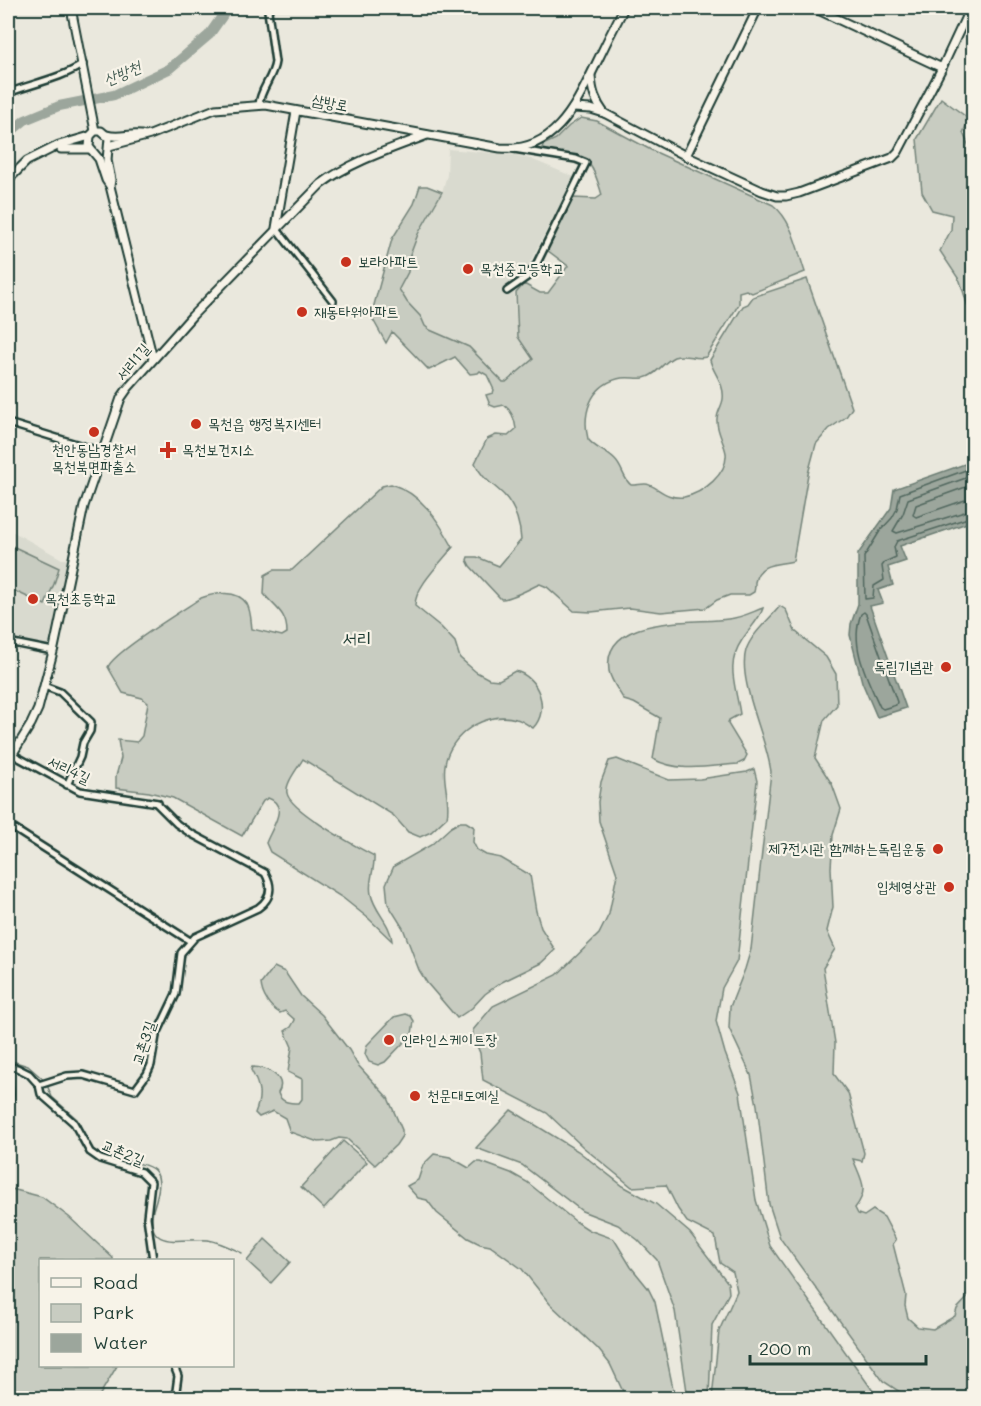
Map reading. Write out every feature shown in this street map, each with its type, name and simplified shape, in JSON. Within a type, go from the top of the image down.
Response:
[{"type":"street","points":[[71,8],[93,122],[92,134],[88,143],[99,159],[110,186]]},
{"type":"street","points":[[258,105],[259,96],[274,69],[270,8]]},
{"type":"street","name":"삼방로","points":[[513,149],[535,144],[550,134],[573,108],[624,8]]},
{"type":"street","points":[[686,156],[758,8]]},
{"type":"street","points":[[814,8],[942,68]]},
{"type":"street","points":[[573,108],[591,109],[604,113],[686,156],[762,191],[777,196],[799,194],[892,158],[898,152],[970,8]]},
{"type":"street","points":[[8,93],[84,67]]},
{"type":"street","points":[[591,75],[592,90],[604,113]]},
{"type":"street","name":"삼방로","points":[[108,148],[215,109],[258,105],[576,159],[586,163],[536,265],[527,277],[507,291]]},
{"type":"street","points":[[296,111],[276,228],[333,301]]},
{"type":"street","points":[[8,180],[27,161],[53,149],[101,131],[107,135],[110,142],[108,148],[110,186],[153,359]]},
{"type":"street","name":"삼방로","points":[[107,135],[139,134],[145,136]]},
{"type":"street","name":"서리1길","points":[[10,754],[32,724],[38,709],[53,651],[84,506],[121,398],[153,359],[276,228],[321,184],[335,174],[427,135]]},
{"type":"street","points":[[53,149],[102,152],[108,148]]},
{"type":"street","points":[[8,423],[102,452]]},
{"type":"street","points":[[8,642],[53,651]]},
{"type":"street","points":[[44,686],[60,692],[91,722],[80,757],[67,785]]},
{"type":"street","name":"서리4길","points":[[10,754],[80,791],[158,803],[177,824],[190,833],[265,873],[269,882],[270,895],[264,904],[190,941]]},
{"type":"street","points":[[8,825],[190,941]]},
{"type":"street","name":"교촌3길","points":[[40,1084],[67,1076],[83,1075],[135,1090],[151,1065],[156,1036],[176,994],[178,960],[190,941]]},
{"type":"street","points":[[8,1054],[10,1095],[8,1118]]},
{"type":"street","name":"교촌2길","points":[[9,1065],[28,1074],[40,1084],[42,1094],[74,1123],[90,1152],[100,1159],[141,1172],[151,1182],[147,1217],[153,1259]]},
{"type":"street","points":[[175,1367],[178,1376],[175,1398]]},
{"type":"shaded area","name":"목천중고등학교","points":[[448,149],[515,155],[531,159],[574,177],[514,293],[518,337],[534,359],[506,382],[501,381],[469,347],[425,326],[421,317],[399,289],[408,272],[409,258],[418,234],[442,192],[447,175]]},
{"type":"shaded area","name":"목천초등학교","points":[[8,529],[62,559],[67,559],[51,647],[8,639]]},
{"type":"green space","points":[[941,98],[969,119],[963,133],[969,146],[973,148],[973,323],[960,281],[940,251],[951,230],[952,215],[932,210],[922,192],[917,139]]},
{"type":"green space","points":[[581,118],[597,121],[651,150],[773,205],[785,219],[794,236],[805,272],[752,293],[746,290],[739,292],[739,304],[706,357],[674,357],[648,377],[620,378],[608,383],[594,395],[587,411],[588,439],[615,460],[631,485],[649,485],[677,497],[691,495],[706,487],[719,475],[726,461],[717,421],[723,394],[721,383],[710,360],[743,306],[748,304],[753,297],[807,279],[852,408],[846,417],[829,429],[816,444],[808,474],[793,561],[770,566],[760,571],[754,592],[749,595],[730,595],[706,608],[661,612],[630,608],[591,612],[574,611],[547,587],[540,584],[515,596],[501,599],[467,560],[468,557],[477,557],[499,566],[521,540],[512,505],[484,477],[475,463],[487,439],[496,435],[508,436],[516,429],[515,422],[504,405],[495,407],[490,405],[486,395],[493,393],[494,390],[487,375],[480,371],[470,374],[455,357],[429,370],[392,332],[386,343],[371,316],[392,239],[414,204],[420,186],[427,186],[442,192],[418,234],[409,258],[408,272],[399,289],[421,317],[425,326],[469,347],[503,382],[506,382],[533,359],[518,337],[516,293],[524,284],[540,293],[548,293],[568,266],[547,250],[573,198],[596,199],[602,195],[593,170],[583,158],[541,151],[543,145],[556,139]]},
{"type":"green space","points":[[391,484],[412,494],[428,509],[453,547],[424,583],[415,606],[455,642],[460,658],[476,672],[489,679],[499,680],[515,671],[523,674],[536,686],[541,703],[541,712],[533,728],[516,719],[493,718],[471,727],[461,735],[448,754],[445,765],[447,817],[431,832],[420,837],[408,832],[393,815],[303,759],[295,771],[287,793],[299,809],[325,828],[374,856],[371,894],[375,906],[389,929],[392,941],[343,898],[270,852],[266,843],[278,812],[278,806],[274,801],[268,798],[263,801],[242,836],[173,798],[116,788],[116,776],[121,758],[118,740],[137,742],[142,736],[148,703],[142,698],[123,693],[108,667],[113,660],[150,631],[201,598],[213,595],[232,594],[243,599],[249,610],[252,629],[282,636],[287,633],[283,615],[264,594],[265,575],[274,570],[292,570],[382,486]]},
{"type":"green space","points":[[8,544],[59,568],[45,605],[8,588]]},
{"type":"green space","points":[[780,606],[786,610],[795,631],[826,657],[836,674],[837,705],[824,720],[815,758],[832,784],[841,809],[833,835],[831,868],[833,907],[827,931],[835,949],[823,968],[835,1043],[834,1074],[848,1093],[864,1153],[862,1161],[853,1159],[863,1184],[860,1201],[855,1208],[858,1214],[864,1216],[873,1210],[884,1217],[896,1240],[893,1244],[906,1295],[905,1306],[908,1318],[918,1327],[933,1329],[955,1316],[957,1309],[973,1294],[973,1398],[909,1398],[883,1381],[780,1238],[769,1204],[751,1075],[729,1028],[730,1007],[751,949],[771,772],[749,693],[744,663],[746,650],[752,638]]},
{"type":"green space","points":[[763,608],[737,649],[734,658],[733,676],[740,714],[729,720],[728,724],[747,755],[744,761],[738,764],[694,768],[673,766],[653,759],[660,718],[624,700],[610,675],[610,653],[619,640],[634,631],[652,625],[733,618]]},
{"type":"green space","points":[[617,759],[669,780],[700,779],[754,769],[757,781],[737,961],[722,988],[716,1021],[740,1093],[756,1200],[770,1246],[878,1398],[712,1398],[719,1331],[737,1291],[733,1272],[720,1263],[715,1236],[687,1222],[666,1185],[632,1187],[583,1147],[547,1113],[483,1080],[480,1053],[473,1030],[493,1006],[557,975],[599,934],[609,914],[617,874],[599,821],[598,802],[601,782],[609,761]]},
{"type":"green space","points":[[460,822],[466,822],[474,827],[473,842],[477,850],[486,855],[501,858],[530,875],[541,928],[555,950],[541,963],[502,982],[457,1018],[419,970],[403,928],[388,904],[386,884],[394,866],[431,845]]},
{"type":"green space","points":[[274,967],[285,972],[301,996],[322,1015],[357,1064],[388,1098],[402,1130],[402,1136],[375,1165],[347,1139],[339,1138],[318,1142],[290,1132],[285,1118],[273,1111],[259,1117],[255,1113],[259,1091],[252,1067],[269,1071],[278,1078],[280,1087],[278,1093],[284,1101],[299,1103],[302,1099],[302,1079],[288,1072],[292,1047],[285,1031],[295,1020],[285,1011],[280,1013],[273,1007],[267,1000],[261,984]]},
{"type":"green space","name":"인라인스케이트장","points":[[406,1014],[414,1021],[412,1034],[385,1062],[378,1065],[369,1062],[365,1054],[367,1045],[394,1017]]},
{"type":"green space","points":[[511,1110],[578,1151],[623,1186],[656,1204],[690,1233],[728,1283],[729,1293],[712,1325],[709,1398],[688,1398],[675,1311],[657,1260],[638,1240],[618,1225],[582,1211],[522,1165],[476,1148]]},
{"type":"green space","points":[[343,1141],[367,1162],[324,1209],[301,1187]]},
{"type":"green space","points":[[434,1154],[450,1157],[469,1168],[476,1162],[481,1162],[511,1173],[527,1182],[589,1230],[614,1239],[655,1302],[675,1398],[626,1398],[610,1364],[598,1349],[550,1304],[522,1269],[490,1246],[468,1238],[437,1213],[427,1200],[418,1198],[407,1186],[418,1180],[423,1165]]},
{"type":"green space","points":[[8,1188],[42,1197],[69,1217],[113,1258],[39,1259],[39,1367],[116,1367],[98,1398],[8,1398]]},
{"type":"green space","points":[[265,1239],[290,1262],[271,1283],[247,1261]]},
{"type":"water","points":[[973,461],[973,521],[900,546],[906,561],[888,567],[893,585],[878,590],[883,603],[870,606],[906,708],[877,717],[862,682],[850,635],[858,604],[858,554],[891,508],[894,489]]},
{"type":"waterway","name":"산방천","points":[[8,134],[25,120],[59,106],[114,95],[169,69],[209,35],[228,8]]},
{"type":"waterway","points":[[12,1061],[28,1066],[45,1081]]},
{"type":"waterway","points":[[47,1085],[52,1097],[77,1119],[88,1143]]},
{"type":"waterway","points":[[90,1148],[112,1159],[148,1166],[154,1170],[159,1184],[152,1224],[155,1232],[161,1238],[178,1241],[208,1240],[242,1253]]},
{"type":"place","name":"보라아파트","points":[[346,262]]},
{"type":"place","name":"목천중고등학교","points":[[468,269]]},
{"type":"place","name":"재동타워아파트","points":[[302,312]]},
{"type":"place","name":"목천읍 행정복지센터","points":[[196,424]]},
{"type":"place","name":"천안동남경찰서 목천북면파출소","points":[[94,432]]},
{"type":"place","name":"목천보건지소","points":[[168,450]]},
{"type":"place","name":"목천초등학교","points":[[33,599]]},
{"type":"place","name":"독립기념관","points":[[946,667]]},
{"type":"place","name":"제7전시관 함께하는독립운동","points":[[938,849]]},
{"type":"place","name":"입체영상관","points":[[949,887]]},
{"type":"place","name":"인라인스케이트장","points":[[389,1040]]},
{"type":"place","name":"천문대도예실","points":[[415,1096]]},
{"type":"district","name":"서리","points":[[357,639]]}]
